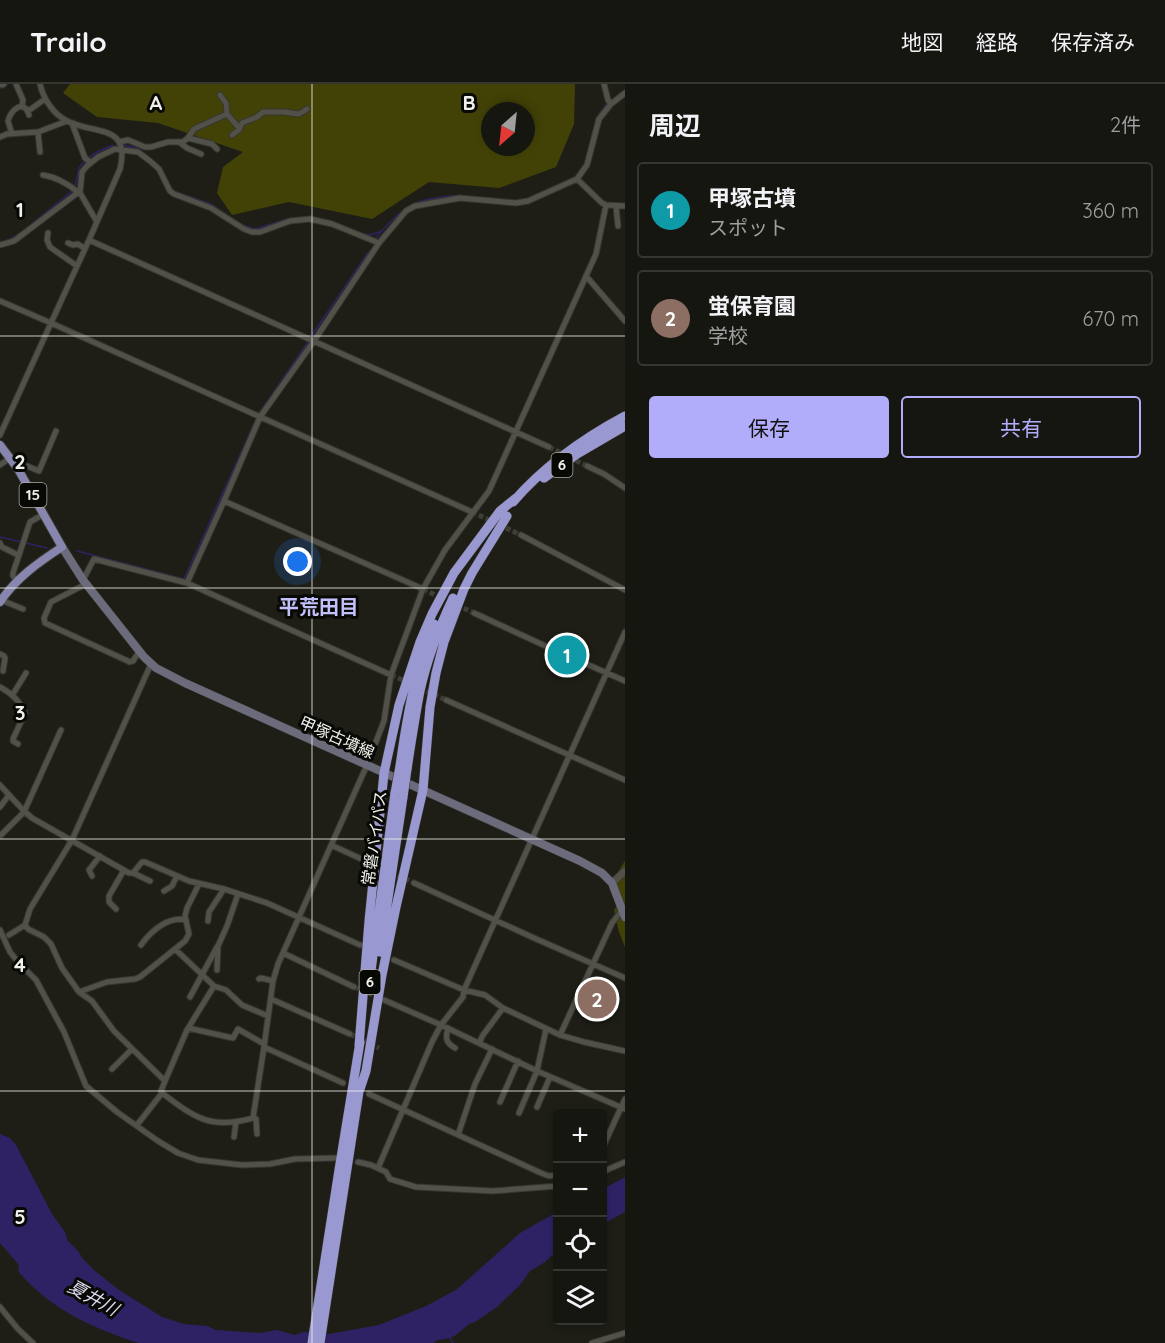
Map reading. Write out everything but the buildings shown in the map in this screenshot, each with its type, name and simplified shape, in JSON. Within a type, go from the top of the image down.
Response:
[{"type":"highway","name":"常磐バイパス","points":[[403,768],[406,722],[425,646],[454,584],[474,551],[490,528],[541,473],[572,449],[625,416]]},
{"type":"highway","name":"常磐バイパス","points":[[320,1343],[359,1046],[403,768],[420,690],[436,639],[461,581],[507,516],[542,480],[577,454],[625,426]]},
{"type":"highway","points":[[359,1046],[384,773],[403,690],[432,615],[459,565],[500,511],[516,498]]},
{"type":"highway","points":[[364,1092],[383,966],[423,790],[430,707],[436,673],[444,642],[464,589],[507,516]]},
{"type":"highway","name":"常磐バイパス","points":[[312,1343],[343,1170],[364,1092],[399,795]]},
{"type":"main road","name":"15","points":[[0,445],[18,469],[62,546]]},
{"type":"main road","name":"甲塚古墳線","points":[[62,546],[85,582],[140,652],[150,664],[164,673],[580,861],[602,873],[612,883]]},
{"type":"main road","points":[[1,601],[17,581],[62,546]]},
{"type":"main road","points":[[612,883],[624,913]]},
{"type":"street","points":[[16,84],[26,111]]},
{"type":"street","points":[[604,84],[610,102]]},
{"type":"street","points":[[0,435],[97,222],[120,169],[122,159],[122,149],[117,138],[70,122],[56,113],[45,99],[40,85]]},
{"type":"street","points":[[187,583],[258,417],[314,341],[376,241],[382,238],[406,211],[415,206],[460,198],[516,203],[528,201],[577,179],[587,165],[598,119],[610,102],[625,93]]},
{"type":"street","points":[[220,95],[226,103],[227,114],[239,128]]},
{"type":"street","points":[[12,134],[8,121],[15,109],[31,110],[45,99]]},
{"type":"street","points":[[232,135],[237,132],[242,123],[263,112],[299,114],[307,109]]},
{"type":"street","points":[[119,142],[129,140],[145,147],[151,147],[168,142],[183,142],[194,129],[227,114]]},
{"type":"street","points":[[0,137],[38,132],[70,122]]},
{"type":"street","points":[[70,122],[88,160]]},
{"type":"street","points":[[38,132],[40,152]]},
{"type":"street","points":[[188,138],[212,144],[217,149]]},
{"type":"street","points":[[179,142],[201,154]]},
{"type":"street","points":[[0,245],[14,241],[76,190],[88,160],[115,149],[138,152],[156,165],[170,191],[174,194],[211,208],[243,230],[260,232],[290,221],[310,219],[332,224],[376,241]]},
{"type":"street","points":[[43,175],[56,178],[76,190],[97,222]]},
{"type":"street","points":[[577,179],[602,203],[625,206]]},
{"type":"street","points":[[162,1094],[189,1113],[214,1123],[253,1119],[276,970],[367,765],[384,721],[391,675],[423,590],[445,550],[489,491],[597,250],[606,205]]},
{"type":"street","points":[[616,206],[618,226]]},
{"type":"street","points":[[48,232],[48,244],[77,266]]},
{"type":"street","points":[[40,243],[47,240]]},
{"type":"street","points":[[89,240],[549,447]]},
{"type":"street","points":[[68,243],[78,244],[85,249]]},
{"type":"street","points":[[586,276],[625,321]]},
{"type":"street","points":[[0,301],[472,512]]},
{"type":"street","points":[[18,469],[27,466],[39,471],[56,431]]},
{"type":"street","points":[[0,465],[9,458]]},
{"type":"street","points":[[587,466],[625,488]]},
{"type":"street","points":[[224,501],[423,590]]},
{"type":"street","points":[[17,581],[12,573],[30,522],[44,514]]},
{"type":"street","points":[[521,535],[625,590]]},
{"type":"street","points":[[0,543],[2,547],[18,555]]},
{"type":"street","points":[[140,652],[132,662],[45,623],[44,618],[51,602],[85,582],[94,559],[187,583],[391,675]]},
{"type":"street","points":[[1,601],[23,609]]},
{"type":"street","points":[[474,613],[552,649],[567,642],[572,643],[580,653],[582,662],[625,681]]},
{"type":"street","points":[[378,1168],[418,1072],[441,1025],[463,997],[495,919],[625,632]]},
{"type":"street","points":[[0,654],[5,658],[3,671]]},
{"type":"street","points":[[9,935],[25,924],[30,909],[72,840],[150,664]]},
{"type":"street","points":[[13,694],[26,673]]},
{"type":"street","points":[[0,687],[13,694],[25,713],[12,739],[18,744]]},
{"type":"street","points":[[446,700],[625,780]]},
{"type":"street","points":[[1,835],[24,812],[61,730]]},
{"type":"street","points":[[0,785],[5,794],[32,818],[124,870],[150,881]]},
{"type":"street","points":[[0,807],[5,794]]},
{"type":"street","points":[[332,845],[368,862]]},
{"type":"street","points":[[92,876],[89,870],[100,856]]},
{"type":"street","points":[[134,873],[142,862],[145,862],[199,884],[224,889],[267,903],[360,945]]},
{"type":"street","points":[[116,909],[109,902],[109,896],[124,870]]},
{"type":"street","points":[[612,883],[625,871]]},
{"type":"street","points":[[164,891],[172,886],[177,876]]},
{"type":"street","points":[[414,883],[625,978]]},
{"type":"street","points":[[79,992],[107,982],[140,977],[188,938],[185,916],[199,884]]},
{"type":"street","points":[[208,921],[210,912],[224,889]]},
{"type":"street","points":[[190,997],[218,946],[238,894]]},
{"type":"street","points":[[560,1035],[616,915],[624,913]]},
{"type":"street","points":[[141,945],[149,935],[171,920],[186,920]]},
{"type":"street","points":[[25,924],[28,929],[44,937],[51,944],[62,968],[79,992],[92,1001],[114,1031],[165,1081]]},
{"type":"street","points":[[0,930],[10,952],[36,980],[64,1032],[86,1086],[117,1112],[178,1153],[198,1160],[242,1166],[336,1158]]},
{"type":"street","points":[[217,970],[218,946]]},
{"type":"street","points":[[175,948],[214,986],[226,990],[242,1005],[268,1016]]},
{"type":"street","points":[[283,954],[354,987]]},
{"type":"street","points":[[394,960],[464,990],[485,996],[503,1008],[560,1035],[625,1051]]},
{"type":"street","points":[[259,979],[273,981]]},
{"type":"street","points":[[137,1125],[162,1094],[161,1091],[188,1028],[214,986]]},
{"type":"street","points":[[271,999],[350,1034]]},
{"type":"street","points":[[384,1000],[623,1109]]},
{"type":"street","points":[[479,1043],[503,1008]]},
{"type":"street","points":[[188,1028],[233,1038],[238,1029],[264,1046],[343,1083]]},
{"type":"street","points":[[448,1028],[446,1039],[454,1048]]},
{"type":"street","points":[[519,1113],[537,1071],[546,1029]]},
{"type":"street","points":[[112,1070],[132,1049]]},
{"type":"street","points":[[458,1135],[475,1084],[492,1049]]},
{"type":"street","points":[[500,1102],[518,1061]]},
{"type":"street","points":[[537,1107],[550,1077]]},
{"type":"street","points":[[364,1092],[541,1173],[553,1176]]},
{"type":"street","points":[[607,1141],[623,1109],[625,1099]]},
{"type":"street","points":[[256,1119],[258,1134]]},
{"type":"street","points":[[234,1137],[236,1122]]},
{"type":"street","points":[[358,1162],[386,1172],[390,1179],[416,1187],[493,1191],[553,1186]]},
{"type":"street","points":[[607,1169],[625,1162]]},
{"type":"street","points":[[0,1307],[33,1343]]},
{"type":"street","points":[[592,1343],[625,1334]]},
{"type":"shaded area","points":[[70,84],[575,84],[574,124],[556,167],[499,188],[429,182],[372,219],[289,202],[232,215],[217,193],[223,167],[243,152],[158,123],[97,117],[63,93]]},
{"type":"shaded area","points":[[570,644],[580,662],[577,674],[572,676],[555,670],[551,662],[553,652]]},
{"type":"shaded area","points":[[625,861],[625,947],[614,910],[619,903],[609,885]]},
{"type":"water","name":"夏井川","points":[[0,1134],[10,1138],[16,1145],[68,1241],[95,1271],[119,1290],[162,1317],[216,1330],[260,1333],[277,1330],[295,1335],[303,1332],[329,1334],[379,1325],[426,1306],[456,1290],[520,1233],[553,1214],[553,1255],[530,1271],[520,1285],[497,1307],[456,1335],[433,1343],[139,1343],[88,1324],[58,1307],[18,1271],[19,1265],[0,1243]]},
{"type":"water","points":[[625,1177],[625,1212],[607,1222],[607,1217],[607,1187]]},
{"type":"waterway","points":[[611,100],[625,90]]},
{"type":"waterway","points":[[587,156],[597,118],[607,103]]},
{"type":"waterway","points":[[88,158],[113,145]]},
{"type":"waterway","points":[[124,145],[141,151]]},
{"type":"waterway","points":[[75,187],[79,168],[84,162]]},
{"type":"waterway","points":[[7,241],[22,232],[72,191]]},
{"type":"waterway","points":[[179,193],[211,204],[231,218]]},
{"type":"waterway","points":[[376,238],[387,225],[411,205],[439,198],[467,196]]},
{"type":"waterway","points":[[243,225],[254,229],[287,219],[305,217]]},
{"type":"waterway","points":[[319,218],[331,221]]},
{"type":"waterway","points":[[364,234],[371,235],[382,231]]},
{"type":"waterway","points":[[312,335],[375,243]]},
{"type":"waterway","points":[[77,551],[184,579],[258,415],[308,342]]},
{"type":"waterway","points":[[0,537],[47,548]]},
{"type":"waterway","points":[[449,1336],[453,1343]]},
{"type":"tunnel","points":[[549,447],[587,466]]},
{"type":"tunnel","points":[[472,512],[521,535]]},
{"type":"tunnel","points":[[423,589],[443,599]]},
{"type":"tunnel","points":[[457,605],[474,613]]},
{"type":"tunnel","points":[[391,675],[409,683]]},
{"type":"tunnel","points":[[420,688],[446,700]]},
{"type":"tunnel","points":[[391,872],[414,883]]},
{"type":"tunnel","points":[[354,987],[380,998]]},
{"type":"tunnel","points":[[350,1034],[379,1048]]},
{"type":"place","name":"甲塚古墳","points":[[567,655]]},
{"type":"place","name":"蛍保育園","points":[[597,999]]},
{"type":"district","name":"平荒田目","points":[[319,607]]}]
